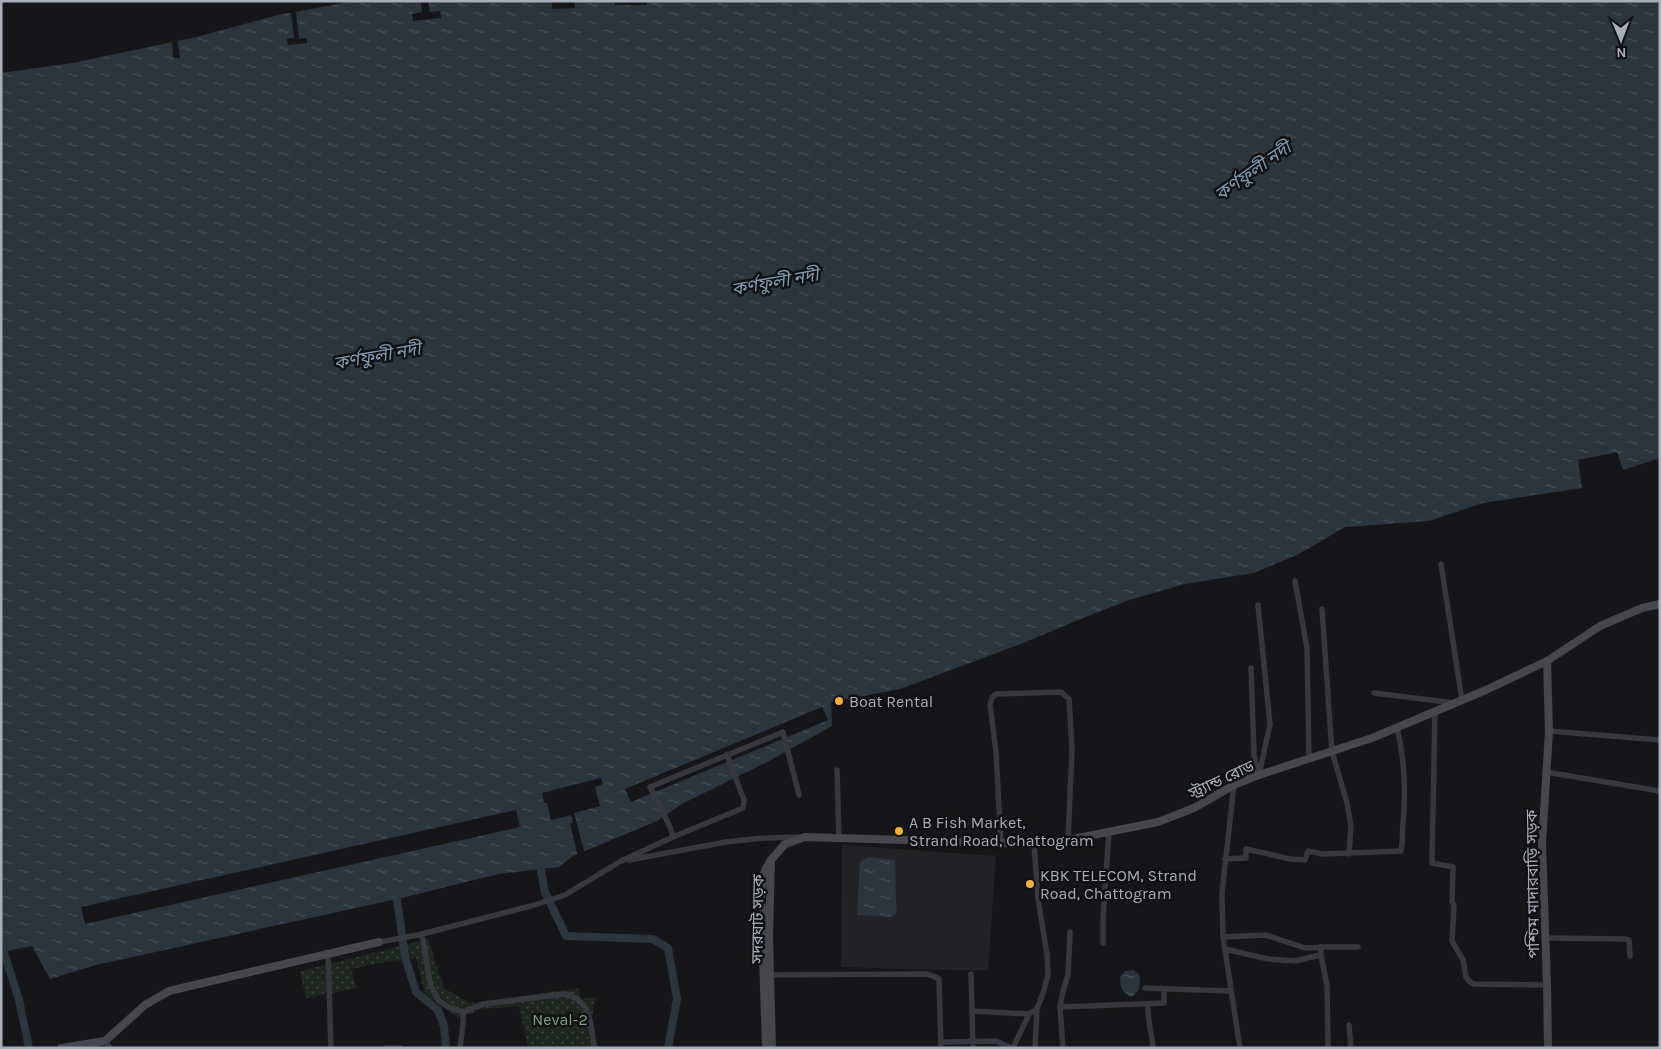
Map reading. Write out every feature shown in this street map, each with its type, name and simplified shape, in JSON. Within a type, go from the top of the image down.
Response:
[{"type":"main road","name":"স্ট্র্যান্ড রোড","points":[[771,860],[785,844],[805,837],[1034,844],[1068,840],[1158,822],[1194,808],[1234,785],[1309,758],[1332,752],[1459,702],[1547,661],[1600,626],[1642,608],[1660,604]]},
{"type":"main road","name":"পশ্চিম মাদারবাড়ি সড়ক","points":[[1547,661],[1549,731],[1542,843],[1548,985],[1548,1048]]},
{"type":"main road","name":"সদরঘাট সড়ক","points":[[771,860],[763,877],[761,895],[772,1048]]},
{"type":"main road","points":[[61,1048],[104,1041],[144,1005],[169,991],[379,942]]},
{"type":"main road","name":"সদরঘাট সড়ক","points":[[766,1048],[767,975]]},
{"type":"street","points":[[1374,693],[1459,702],[1441,564]]},
{"type":"street","points":[[1295,581],[1307,648],[1309,758]]},
{"type":"street","points":[[1258,605],[1270,724],[1259,776]]},
{"type":"street","points":[[1322,608],[1332,752],[1347,803],[1351,826],[1349,854]]},
{"type":"street","points":[[1251,668],[1254,755],[1259,776]]},
{"type":"street","points":[[1002,844],[996,752],[990,704],[996,694],[1024,692],[1061,692],[1069,698],[1072,749],[1068,840]]},
{"type":"street","points":[[1435,712],[1432,863],[1453,868],[1452,902],[1454,905],[1452,941],[1463,960],[1466,977],[1474,984],[1548,985]]},
{"type":"street","points":[[1225,859],[1246,858],[1246,849],[1290,859],[1305,860],[1308,851],[1323,854],[1349,854],[1398,852],[1402,849],[1405,777],[1402,747],[1397,728]]},
{"type":"street","points":[[1549,731],[1660,740]]},
{"type":"street","points":[[673,837],[650,787],[783,732],[799,795]]},
{"type":"street","points":[[379,942],[420,935],[531,906],[565,895],[622,861],[673,837],[743,808],[744,800],[727,754]]},
{"type":"street","points":[[837,770],[839,838]]},
{"type":"street","points":[[1546,772],[1660,791]]},
{"type":"street","points":[[1234,785],[1222,893],[1223,937],[1240,1048]]},
{"type":"street","points":[[1103,942],[1109,832]]},
{"type":"street","points":[[622,861],[726,842],[763,838],[805,837]]},
{"type":"street","points":[[1034,844],[1038,899],[1047,954],[1048,975],[1038,1009],[1035,1048]]},
{"type":"street","points":[[1063,1048],[1060,1007],[1068,976],[1070,932]]},
{"type":"street","points":[[420,935],[430,983],[438,1000],[448,1007],[463,1012],[484,1004],[564,994],[570,995],[580,1001],[587,1010],[594,1048]]},
{"type":"street","points":[[1223,937],[1266,935],[1305,948],[1358,947]]},
{"type":"street","points":[[1546,938],[1626,939],[1629,942],[1630,956]]},
{"type":"street","points":[[1321,947],[1327,986],[1328,1048]]},
{"type":"street","points":[[1225,949],[1268,959],[1295,961],[1322,955]]},
{"type":"street","points":[[328,954],[331,1048]]},
{"type":"street","points":[[767,975],[925,974],[933,976],[939,979],[941,1045],[972,1040],[996,1041],[1012,1048],[1029,1014]]},
{"type":"street","points":[[971,974],[972,1048]]},
{"type":"street","points":[[1145,988],[1230,990]]},
{"type":"street","points":[[1060,1007],[1164,1003],[1164,989]]},
{"type":"street","points":[[1148,1005],[1153,1048]]},
{"type":"street","points":[[972,1011],[1029,1014],[1038,1009]]},
{"type":"street","points":[[460,1048],[464,1026],[463,1012]]},
{"type":"street","points":[[1349,1026],[1351,1048]]},
{"type":"street","points":[[104,1041],[110,1048]]},
{"type":"street","points":[[386,1048],[400,1048]]},
{"type":"shaded area","points":[[842,845],[996,856],[988,970],[841,967]]},
{"type":"green space","name":"Neval-2","points":[[428,939],[444,988],[470,1003],[579,988],[581,999],[596,997],[591,1021],[599,1048],[528,1048],[519,1006],[476,1009],[473,1013],[458,1017],[425,994],[416,958],[351,969],[357,988],[306,998],[300,971]]},
{"type":"water","name":"কর্ণফুলী নদী","points":[[354,1],[1660,1],[1660,458],[1623,470],[1617,452],[1578,460],[1582,488],[1483,503],[1429,521],[1345,527],[1301,553],[1254,573],[1185,584],[1129,600],[1021,644],[900,689],[831,702],[832,726],[769,761],[682,804],[657,821],[573,856],[559,867],[499,874],[397,899],[96,965],[50,979],[32,946],[1,953],[1,73],[73,63],[196,37],[278,15]]},
{"type":"water","points":[[868,857],[895,860],[897,913],[891,917],[857,915],[860,862]]},
{"type":"water","points":[[1134,970],[1140,976],[1139,990],[1132,997],[1122,989],[1120,977],[1125,971]]},
{"type":"pier","points":[[421,1],[428,1],[430,12],[440,11],[441,18],[413,21],[412,14],[422,12]]},
{"type":"pier","points":[[552,1],[586,1],[575,2],[575,8],[552,9]]},
{"type":"pier","points":[[615,1],[647,1],[647,5],[615,5]]},
{"type":"pier","points":[[291,12],[296,12],[299,39],[307,38],[307,43],[288,45],[287,39],[294,38]]},
{"type":"pier","points":[[177,38],[180,58],[173,58],[172,39]]},
{"type":"pier","points":[[822,707],[828,720],[631,802],[625,789]]},
{"type":"pier","points":[[601,778],[603,784],[595,787],[600,806],[574,813],[585,854],[578,857],[570,824],[573,822],[571,815],[551,820],[547,803],[544,803],[542,793]]},
{"type":"pier","points":[[516,810],[520,827],[85,924],[81,907]]},
{"type":"waterway","points":[[539,860],[545,892],[566,936],[653,939],[668,948],[677,999],[668,1048]]},
{"type":"waterway","points":[[400,889],[397,899],[405,957],[416,992],[438,1010],[444,1026],[446,1048]]},
{"type":"waterway","points":[[1,943],[19,1000],[29,1048]]},
{"type":"place","name":"Boat Rental","points":[[839,701]]},
{"type":"place","name":"A B Fish Market, Strand Road, Chattogram","points":[[899,831]]},
{"type":"place","name":"KBK TELECOM, Strand Road, Chattogram","points":[[1030,884]]}]
